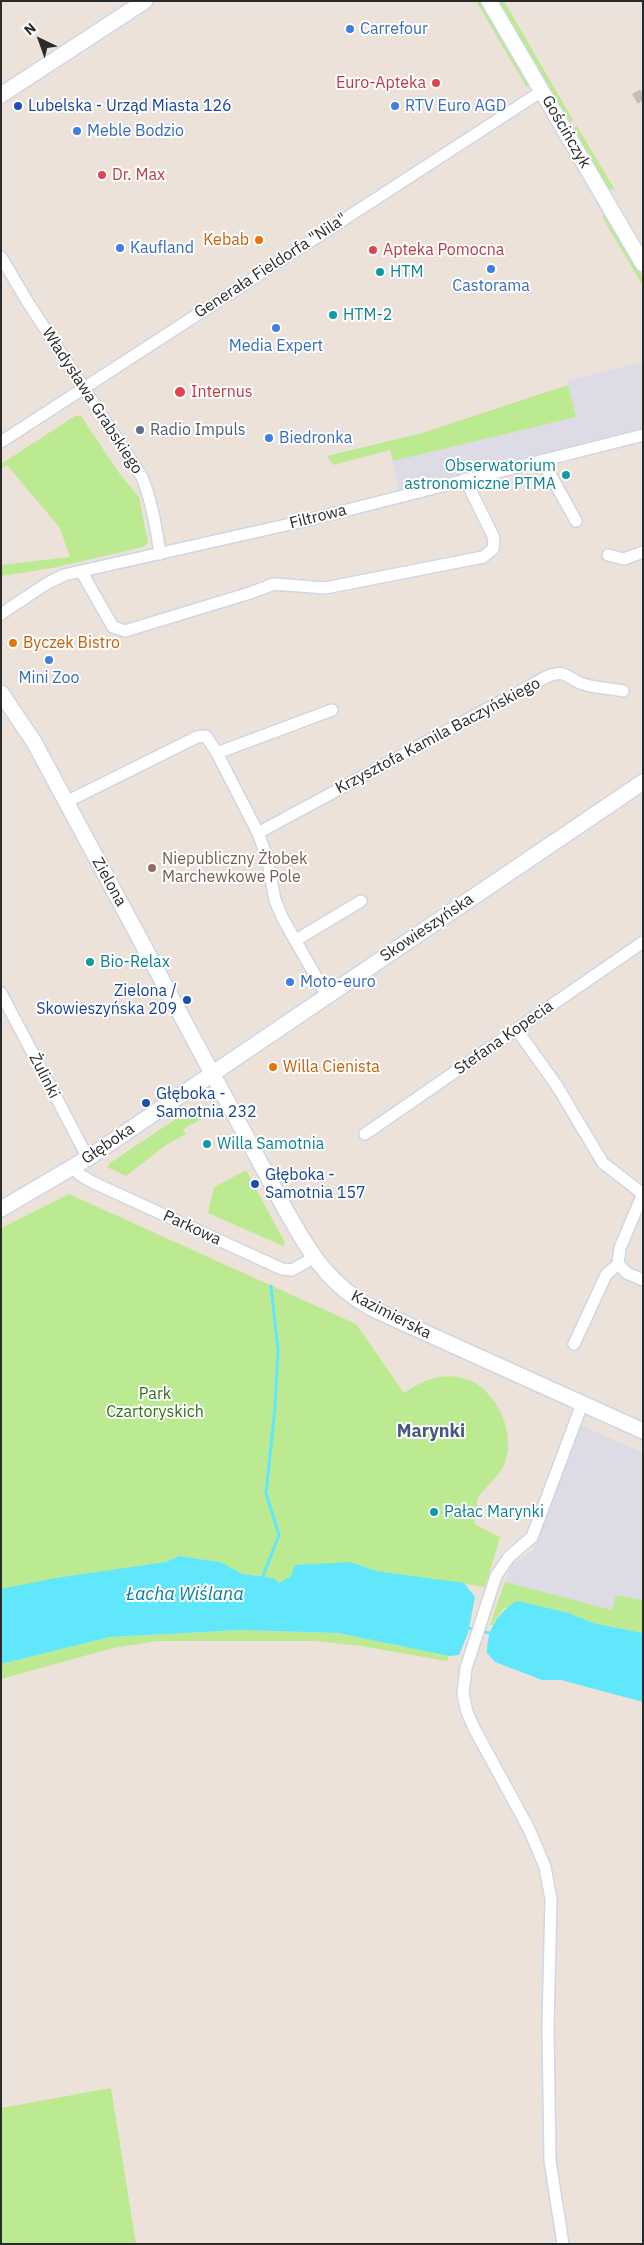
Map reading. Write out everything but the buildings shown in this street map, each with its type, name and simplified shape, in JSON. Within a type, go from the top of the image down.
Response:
[{"type":"main road","points":[[1,95],[145,1]]},
{"type":"main road","name":"Gościńczyk","points":[[490,1],[643,264]]},
{"type":"main road","name":"Zielona","points":[[1,692],[34,742],[212,1074]]},
{"type":"main road","name":"Skowieszyńska","points":[[212,1074],[643,782]]},
{"type":"main road","name":"Głęboka","points":[[1,1209],[88,1158],[212,1074]]},
{"type":"main road","name":"Kazimierska","points":[[212,1074],[313,1258],[332,1280],[358,1301],[643,1431]]},
{"type":"street","name":"Generała Fieldorfa \"Nila\"","points":[[1,442],[542,91]]},
{"type":"street","name":"Władysława Grabskiego","points":[[1,257],[27,301],[142,478],[149,495],[156,524],[160,554]]},
{"type":"street","name":"Filtrowa","points":[[1,614],[46,584],[64,575],[308,520],[643,435]]},
{"type":"street","points":[[542,460],[576,521]]},
{"type":"street","points":[[81,571],[114,627],[125,631],[274,584],[325,588],[483,556],[493,549],[494,538],[464,479]]},
{"type":"street","points":[[608,555],[624,559],[643,552]]},
{"type":"street","name":"Krzysztofa Kamila Baczyńskiego","points":[[258,833],[548,676],[559,672],[569,675],[580,683],[623,691]]},
{"type":"street","points":[[217,753],[332,710]]},
{"type":"street","points":[[66,802],[197,737],[206,736],[217,753],[258,833],[267,857],[276,900],[283,919],[327,996]]},
{"type":"street","points":[[296,940],[360,901]]},
{"type":"street","name":"Stefana Kopecia","points":[[365,1134],[643,942]]},
{"type":"street","name":"Żulinki","points":[[1,993],[88,1158]]},
{"type":"street","points":[[516,1030],[557,1086],[603,1163],[643,1194],[620,1248],[618,1264],[606,1275],[574,1344]]},
{"type":"street","name":"Parkowa","points":[[73,1167],[79,1174],[92,1182],[282,1269],[292,1270],[313,1258]]},
{"type":"street","points":[[618,1264],[627,1272],[643,1280]]},
{"type":"street","points":[[563,2244],[550,2161],[548,2027],[551,1899],[545,1867],[529,1829],[467,1712],[463,1694],[466,1668],[496,1576],[509,1557],[532,1537],[582,1404]]},
{"type":"shaded area","points":[[643,362],[643,430],[398,490],[393,461],[576,417],[567,381]]},
{"type":"shaded area","points":[[579,1424],[643,1453],[643,1600],[616,1595],[612,1611],[505,1582],[511,1565],[533,1551]]},
{"type":"green space","points":[[482,1],[528,80],[527,88],[477,3]]},
{"type":"green space","points":[[498,1],[504,1],[573,120],[569,123]]},
{"type":"green space","points":[[577,126],[615,190],[607,188],[603,183],[573,129]]},
{"type":"green space","points":[[601,215],[608,217],[630,251],[639,269],[643,286]]},
{"type":"green space","points":[[568,385],[576,417],[393,461],[390,450],[333,465],[327,456],[422,433]]},
{"type":"green space","points":[[75,416],[81,416],[119,473],[139,497],[148,543],[143,547],[52,568],[1,576],[1,565],[70,557],[60,528],[7,465],[1,469],[1,464]]},
{"type":"green space","points":[[195,1106],[215,1112],[183,1129],[186,1134],[166,1145],[126,1176],[107,1167],[110,1163]]},
{"type":"green space","points":[[246,1170],[285,1243],[283,1246],[208,1213],[214,1187]]},
{"type":"green space","name":"Park Czartoryskich","points":[[69,1194],[356,1324],[404,1393],[427,1380],[452,1376],[469,1380],[489,1394],[502,1416],[508,1441],[504,1465],[480,1495],[477,1504],[474,1524],[500,1537],[485,1587],[376,1571],[351,1562],[291,1576],[279,1583],[273,1578],[243,1574],[219,1562],[179,1556],[166,1562],[1,1596],[1,1228]]},
{"type":"green space","points":[[505,1582],[612,1610],[616,1595],[643,1600],[643,1633],[593,1623],[569,1613],[504,1608],[492,1625],[490,1625]]},
{"type":"green space","points":[[241,1630],[338,1633],[449,1656],[447,1661],[361,1646],[315,1641],[157,1641],[113,1648],[1,1679],[1,1664],[110,1637]]},
{"type":"green space","points":[[111,2088],[136,2244],[1,2244],[1,2108]]},
{"type":"water","name":"Łacha Wiślana","points":[[179,1556],[220,1562],[243,1574],[273,1578],[279,1583],[291,1576],[295,1565],[351,1562],[376,1571],[464,1583],[475,1597],[468,1633],[459,1655],[449,1656],[338,1633],[241,1630],[110,1637],[1,1664],[1,1589],[56,1578],[166,1562]]},
{"type":"water","points":[[517,1601],[569,1613],[593,1623],[643,1633],[643,1702],[561,1680],[542,1680],[495,1662],[487,1653],[491,1630],[504,1611]]},
{"type":"waterway","points":[[263,1576],[279,1535],[266,1493],[275,1408],[278,1351],[271,1286]]},
{"type":"waterway","points":[[465,1627],[493,1634]]},
{"type":"tunnel","points":[[635,99],[643,94]]},
{"type":"place","name":"Carrefour","points":[[350,29]]},
{"type":"place","name":"Euro-Apteka","points":[[436,83]]},
{"type":"place","name":"Lubelska - Urząd Miasta 126","points":[[18,106]]},
{"type":"place","name":"RTV Euro AGD","points":[[395,106]]},
{"type":"place","name":"Meble Bodzio","points":[[77,131]]},
{"type":"place","name":"Dr. Max","points":[[102,175]]},
{"type":"place","name":"Kebab","points":[[259,240]]},
{"type":"place","name":"Kaufland","points":[[120,248]]},
{"type":"place","name":"Apteka Pomocna","points":[[373,250]]},
{"type":"place","name":"Castorama","points":[[491,269]]},
{"type":"place","name":"HTM","points":[[380,272]]},
{"type":"place","name":"HTM-2","points":[[333,315]]},
{"type":"place","name":"Media Expert","points":[[276,328]]},
{"type":"place","name":"Internus","points":[[180,392]]},
{"type":"place","name":"Radio Impuls","points":[[140,430]]},
{"type":"place","name":"Biedronka","points":[[269,438]]},
{"type":"place","name":"Obserwatorium astronomiczne PTMA","points":[[566,475]]},
{"type":"place","name":"Byczek Bistro","points":[[13,643]]},
{"type":"place","name":"Mini Zoo","points":[[49,660]]},
{"type":"place","name":"Niepubliczny Żłobek Marchewkowe Pole","points":[[152,868]]},
{"type":"place","name":"Bio-Relax","points":[[90,962]]},
{"type":"place","name":"Moto-euro","points":[[290,982]]},
{"type":"place","name":"Zielona / Skowieszyńska 209","points":[[187,1000]]},
{"type":"place","name":"Willa Cienista","points":[[273,1067]]},
{"type":"place","name":"Głęboka - Samotnia 232","points":[[146,1103]]},
{"type":"place","name":"Willa Samotnia","points":[[207,1144]]},
{"type":"place","name":"Głęboka - Samotnia 157","points":[[255,1184]]},
{"type":"place","name":"Pałac Marynki","points":[[434,1512]]},
{"type":"district","name":"Marynki","points":[[431,1432]]}]
